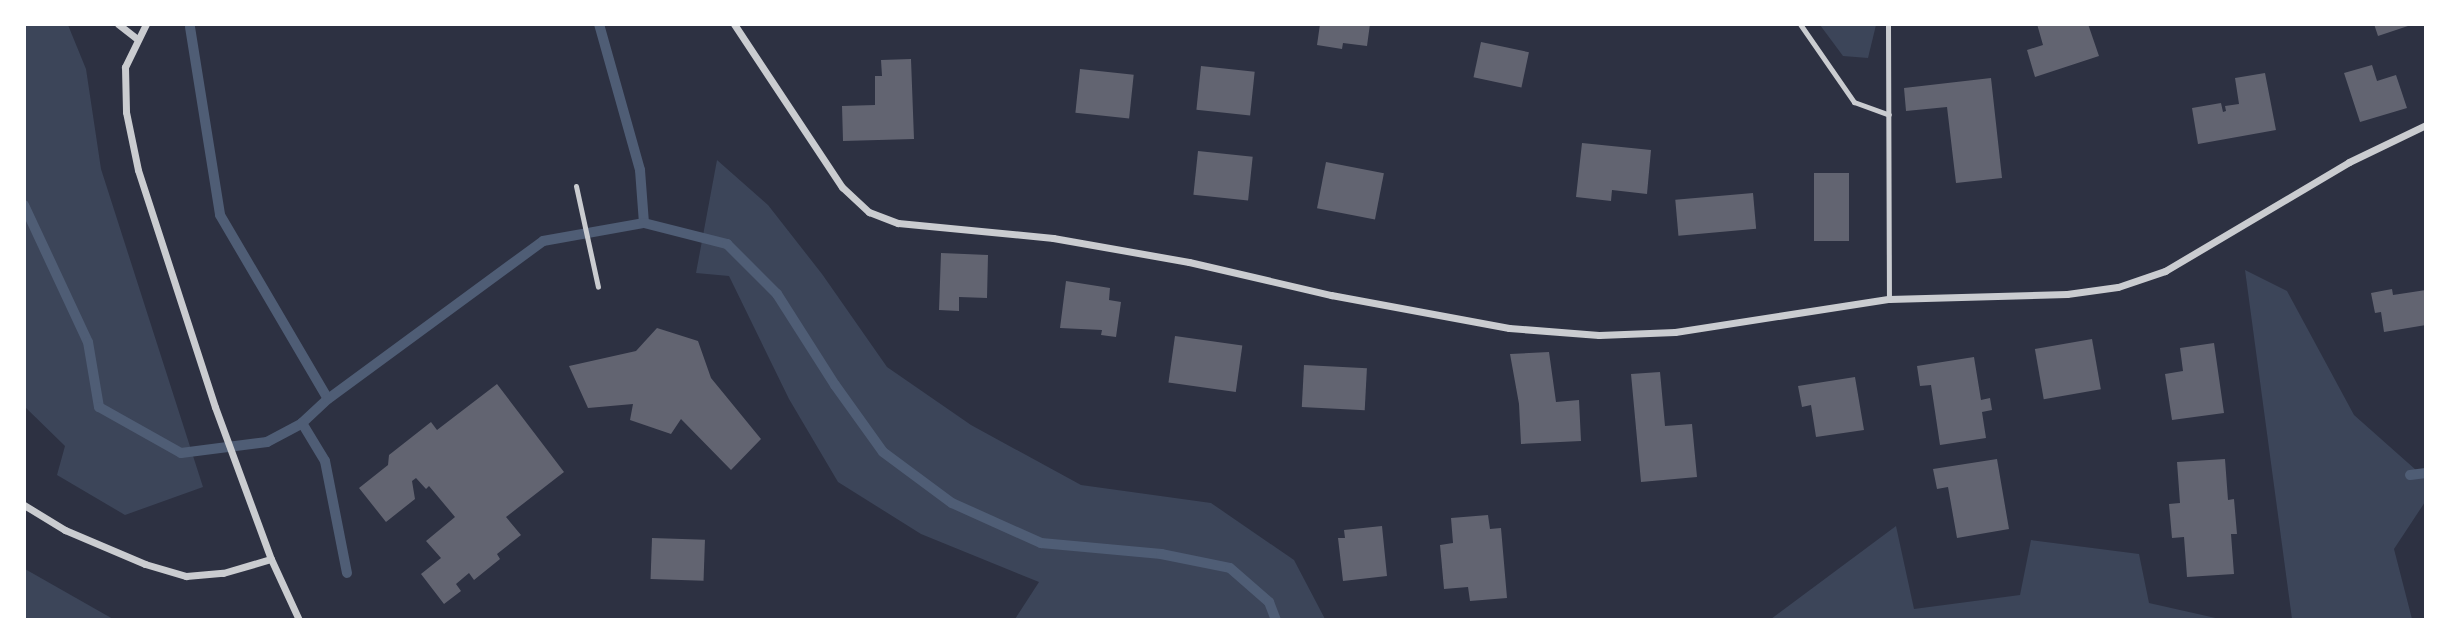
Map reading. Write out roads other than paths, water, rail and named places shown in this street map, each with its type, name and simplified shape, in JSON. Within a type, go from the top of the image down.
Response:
[{"type":"street","points":[[118,24],[137,39]]},
{"type":"street","points":[[146,24],[125,67],[126,112],[138,170],[215,407],[271,559],[299,620]]},
{"type":"street","points":[[734,24],[842,187],[869,212],[898,223],[1053,239],[1189,262],[1331,295],[1509,328],[1576,333],[1675,332],[1889,299],[2067,294],[2129,283],[2165,271],[2350,162],[2426,125]]},
{"type":"street","points":[[24,505],[65,530],[145,564],[186,576],[223,573],[271,559]]},
{"type":"lane","points":[[1800,24],[1854,102],[1889,115]]},
{"type":"lane","points":[[1888,24],[1889,299]]},
{"type":"lane","points":[[580,210],[576,186],[596,264],[598,287]]},
{"type":"waterway","points":[[599,24],[640,170],[644,223]]},
{"type":"waterway","points":[[190,27],[220,215],[328,399]]},
{"type":"waterway","points":[[24,205],[88,342],[99,407],[181,453],[267,442],[302,423],[328,399],[543,241],[644,223],[727,244],[777,294],[835,385],[883,452],[952,503],[1041,543],[1161,554],[1230,568],[1269,602],[1276,620]]},
{"type":"waterway","points":[[302,423],[325,461],[347,573]]},
{"type":"waterway","points":[[2410,475],[2426,473]]}]
